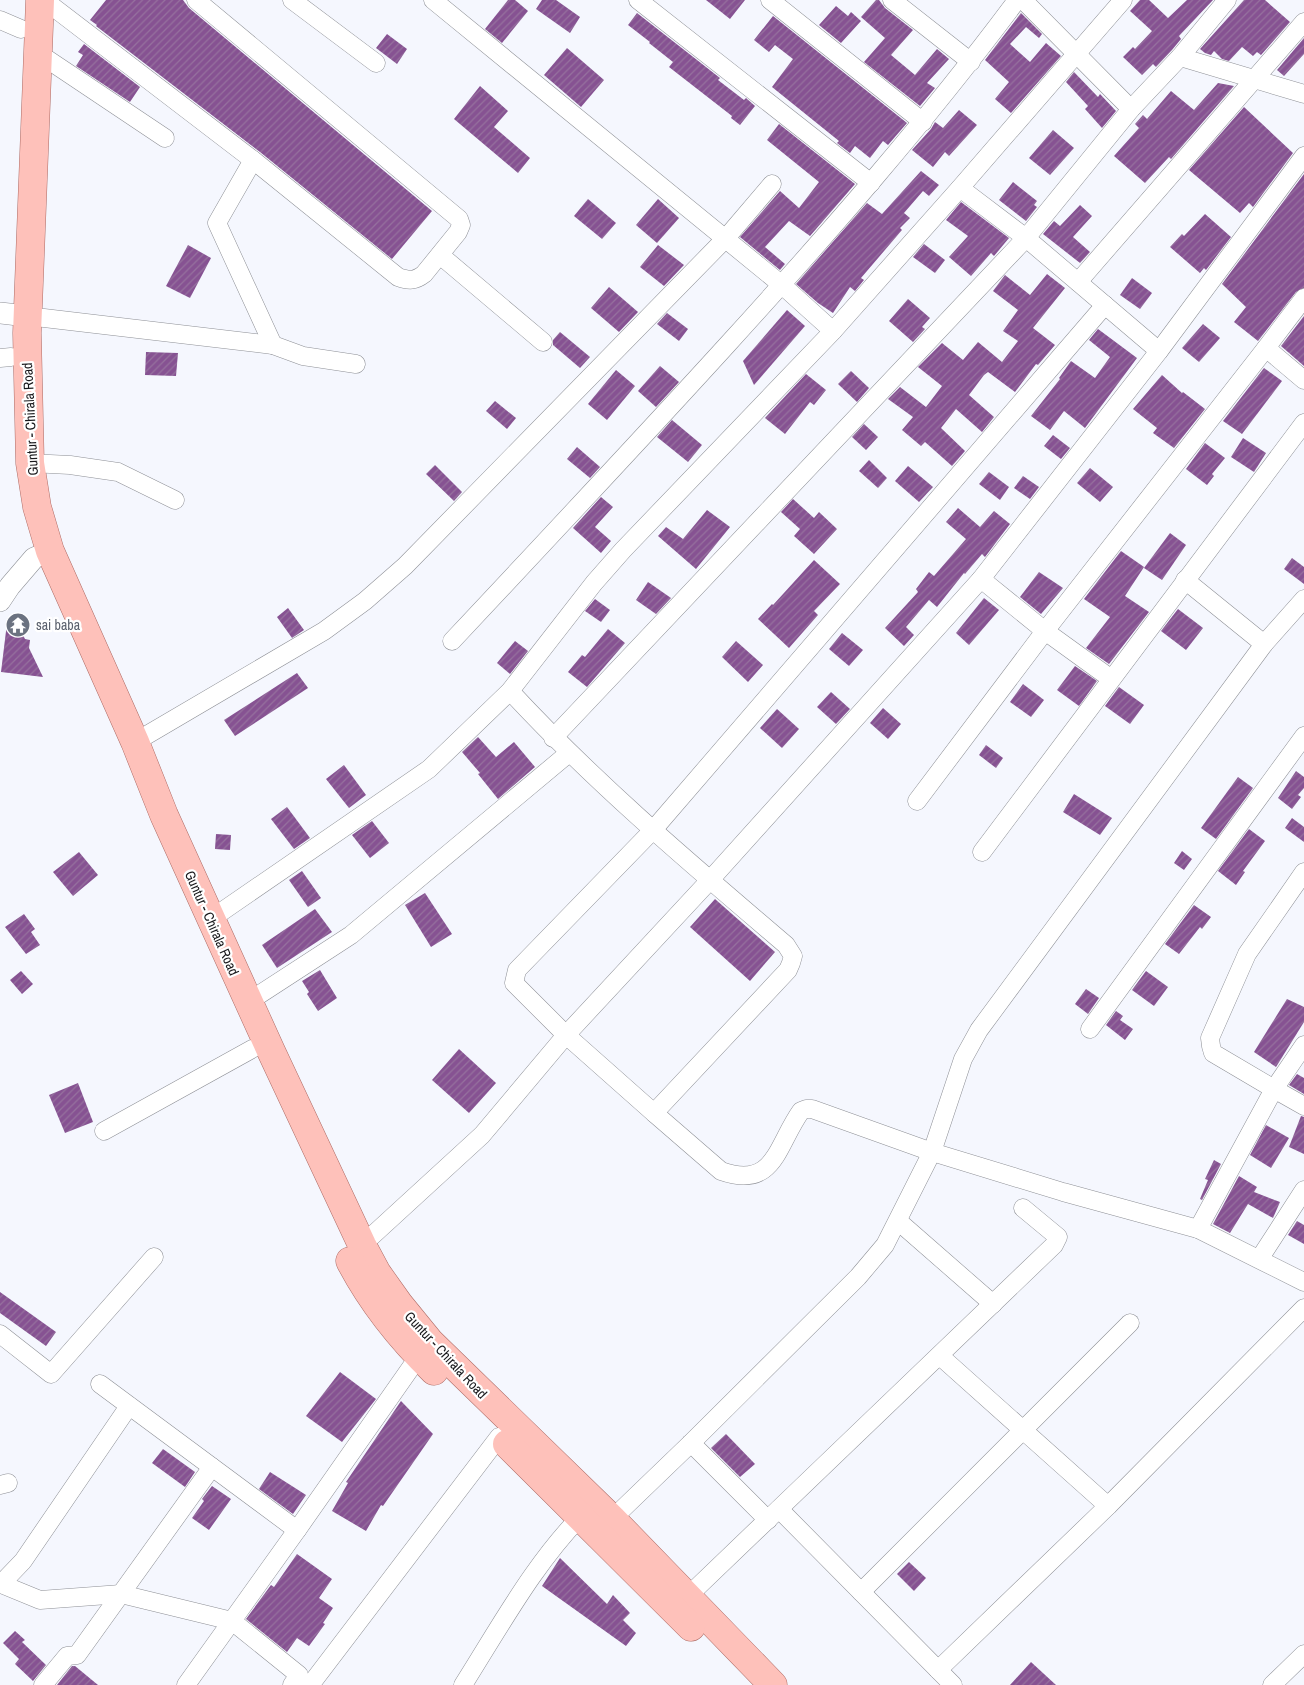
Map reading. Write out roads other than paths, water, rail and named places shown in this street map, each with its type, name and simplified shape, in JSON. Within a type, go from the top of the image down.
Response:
[{"type":"main road","name":"Guntur - Chirala Road","points":[[22,0],[10,25],[13,315],[30,463],[42,554],[122,759],[252,1049],[356,1272],[371,1299],[389,1323],[419,1356],[499,1437],[596,1513],[687,1597],[773,1685]]},
{"type":"main road","name":"Guntur - Chirala Road","points":[[40,0],[38,52],[13,315],[5,357],[12,461],[20,510],[135,742],[164,815],[248,1002],[362,1245],[378,1273],[399,1304],[430,1342],[596,1513],[748,1685]]},
{"type":"street","points":[[44,0],[253,160],[398,277],[409,281],[417,279],[424,274],[458,232],[461,225],[458,219],[196,0]]},
{"type":"street","points":[[292,0],[376,64]]},
{"type":"street","points":[[433,0],[726,238],[833,331]]},
{"type":"street","points":[[638,0],[871,184]]},
{"type":"street","points":[[770,0],[923,122]]},
{"type":"street","points":[[892,0],[971,62]]},
{"type":"street","points":[[452,641],[624,458],[782,285],[923,122],[1017,0]]},
{"type":"street","points":[[1022,0],[1077,53],[1131,110]]},
{"type":"street","points":[[211,919],[429,769],[510,691],[594,583],[623,550],[833,331],[1123,0]]},
{"type":"street","points":[[553,738],[1026,238],[1131,110],[1180,57],[1227,0]]},
{"type":"street","points":[[1078,282],[1304,22]]},
{"type":"street","points":[[38,52],[165,138]]},
{"type":"street","points":[[1180,57],[1304,94]]},
{"type":"street","points":[[362,1245],[482,1135],[566,1035],[710,880],[982,578],[1159,351],[1304,156]]},
{"type":"street","points":[[253,160],[218,223],[273,345]]},
{"type":"street","points":[[135,742],[324,631],[365,601],[404,566],[726,238],[772,184]]},
{"type":"street","points":[[960,188],[1026,238],[1159,351]]},
{"type":"street","points":[[440,255],[543,342]]},
{"type":"street","points":[[917,801],[1045,631],[1304,298]]},
{"type":"street","points":[[1105,305],[652,830],[517,970],[514,983],[566,1035],[712,1164],[721,1171],[734,1176],[750,1176],[762,1173],[770,1165],[801,1111],[806,1109],[812,1110],[932,1152],[1063,1192],[1198,1229],[1260,1258],[1304,1282]]},
{"type":"street","points":[[13,315],[273,345],[303,356],[356,364]]},
{"type":"street","points":[[1266,348],[1304,380]]},
{"type":"street","points":[[982,852],[1110,678],[1304,422]]},
{"type":"street","points":[[30,463],[70,465],[118,472],[175,500]]},
{"type":"street","points":[[3,595],[42,554]]},
{"type":"street","points":[[982,578],[1045,631],[1110,678]]},
{"type":"street","points":[[1185,580],[1264,644]]},
{"type":"street","points":[[462,1685],[546,1556],[596,1513],[691,1443],[858,1277],[885,1245],[932,1152],[963,1059],[979,1030],[1264,644],[1304,600]]},
{"type":"street","points":[[510,691],[569,753],[652,830],[786,945],[793,956],[788,970],[654,1113]]},
{"type":"street","points":[[1090,1029],[1304,736]]},
{"type":"street","points":[[248,1002],[351,935],[569,753]]},
{"type":"street","points":[[1304,872],[1247,954],[1210,1038],[1213,1053],[1304,1106]]},
{"type":"street","points":[[1198,1229],[1274,1089],[1304,1045]]},
{"type":"street","points":[[104,1131],[252,1049]]},
{"type":"street","points":[[1260,1258],[1304,1190]]},
{"type":"street","points":[[687,1597],[940,1356],[1057,1241],[1058,1237],[1054,1233],[1023,1208]]},
{"type":"street","points":[[898,1221],[993,1304]]},
{"type":"street","points":[[0,1334],[51,1374],[154,1257]]},
{"type":"street","points":[[938,1670],[1108,1506],[1304,1308]]},
{"type":"street","points":[[861,1592],[1130,1322]]},
{"type":"street","points":[[186,1685],[419,1356]]},
{"type":"street","points":[[940,1356],[1108,1506]]},
{"type":"street","points":[[100,1384],[297,1530]]},
{"type":"street","points":[[129,1406],[23,1561],[1,1584],[40,1600],[121,1594],[232,1621],[303,1682],[499,1437]]},
{"type":"street","points":[[691,1443],[861,1592],[953,1685]]},
{"type":"street","points":[[43,1685],[67,1656],[77,1654],[212,1467]]},
{"type":"street","points":[[1272,1685],[1304,1654]]},
{"type":"place","name":"sai baba","points":[[18,625]]}]
